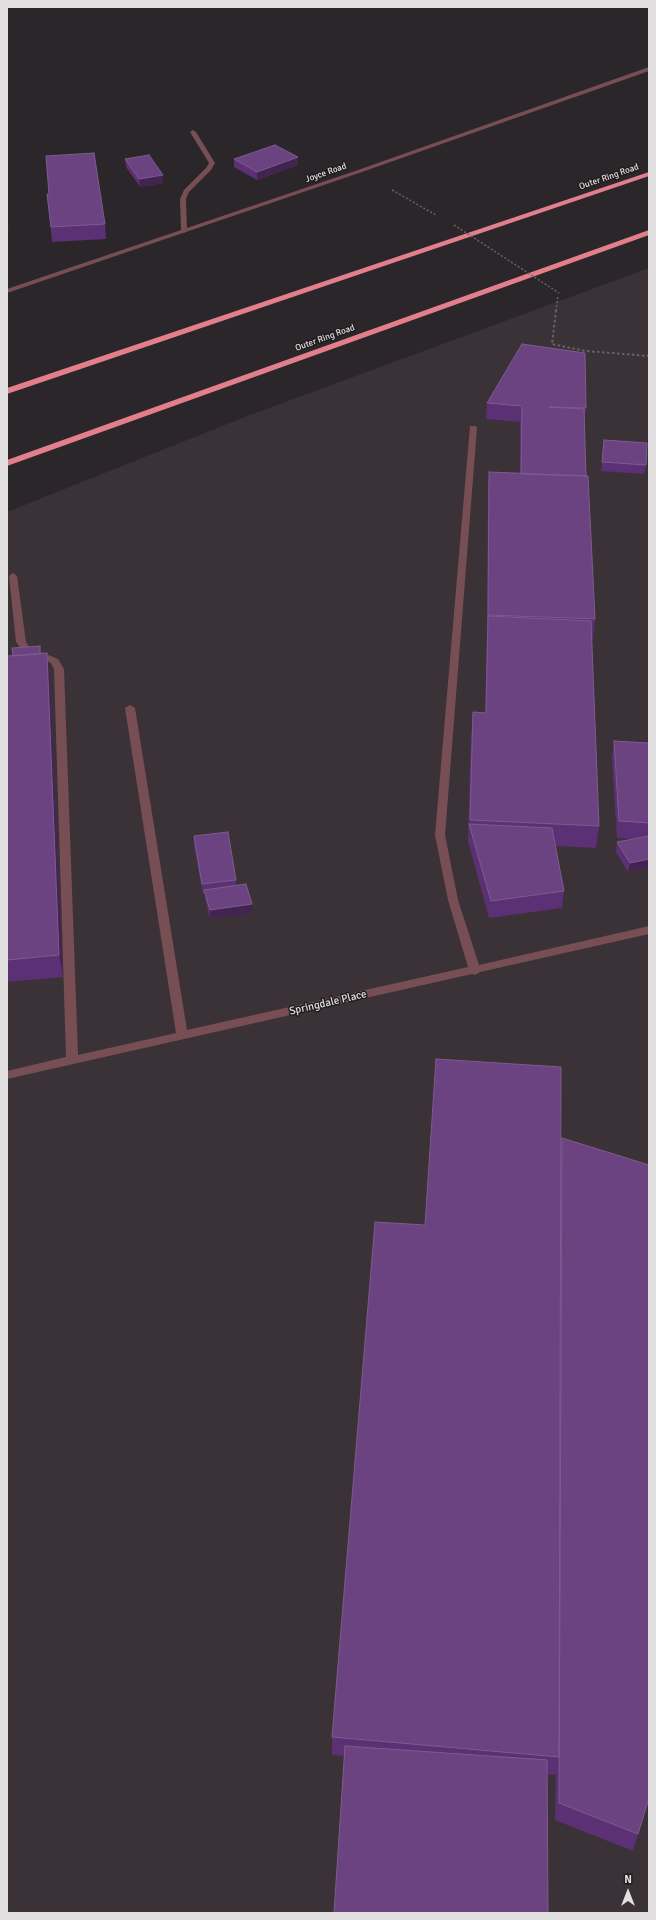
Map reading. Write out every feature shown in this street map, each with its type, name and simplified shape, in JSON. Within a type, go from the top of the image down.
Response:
[{"type":"highway","name":"Outer Ring Road","points":[[7,391],[649,174]]},
{"type":"highway","name":"Outer Ring Road","points":[[7,463],[649,232]]},
{"type":"street","name":"Joyce Road","points":[[7,291],[360,171],[649,69]]},
{"type":"street","points":[[184,231],[183,199],[186,191],[209,169],[212,163],[193,132]]},
{"type":"street","points":[[473,428],[440,835],[453,900],[475,970]]},
{"type":"street","points":[[13,576],[21,642],[26,649],[55,660],[59,669],[72,1060]]},
{"type":"street","points":[[130,708],[182,1036]]},
{"type":"street","name":"Springdale Place","points":[[7,1074],[182,1036],[649,930]]},
{"type":"path","points":[[454,225],[559,293],[552,344],[586,351],[649,356]]},
{"type":"shaded area","points":[[649,268],[649,1913],[7,1913],[7,512],[250,415]]},
{"type":"building","points":[[275,145],[298,157],[257,172],[234,159]]},
{"type":"building","points":[[94,153],[105,224],[51,227],[47,194],[49,194],[46,156]]},
{"type":"building","points":[[149,155],[163,175],[139,179],[125,159]]},
{"type":"building","points":[[522,344],[585,353],[586,408],[549,407],[584,409],[586,476],[521,474],[522,406],[487,403]]},
{"type":"building","points":[[604,440],[647,443],[646,465],[602,462]]},
{"type":"building","points":[[489,472],[588,476],[595,619],[488,615]]},
{"type":"building","points":[[488,616],[591,621],[599,826],[470,820],[473,712],[486,713]]},
{"type":"building","points":[[40,646],[40,654],[13,656],[12,648]]},
{"type":"building","points":[[47,653],[59,955],[7,960],[7,656]]},
{"type":"building","points":[[614,741],[649,743],[649,823],[619,821]]},
{"type":"building","points":[[469,824],[552,828],[564,891],[491,901]]},
{"type":"building","points":[[228,832],[236,880],[202,884],[194,836]]},
{"type":"building","points":[[649,836],[649,859],[630,863],[617,842]]},
{"type":"building","points":[[246,884],[252,904],[210,910],[204,890]]},
{"type":"building","points":[[436,1059],[561,1067],[559,1757],[332,1737],[375,1222],[425,1225]]},
{"type":"building","points":[[562,1138],[649,1165],[649,1798],[638,1834],[559,1803]]},
{"type":"building","points":[[345,1746],[547,1760],[548,1913],[334,1913]]}]
